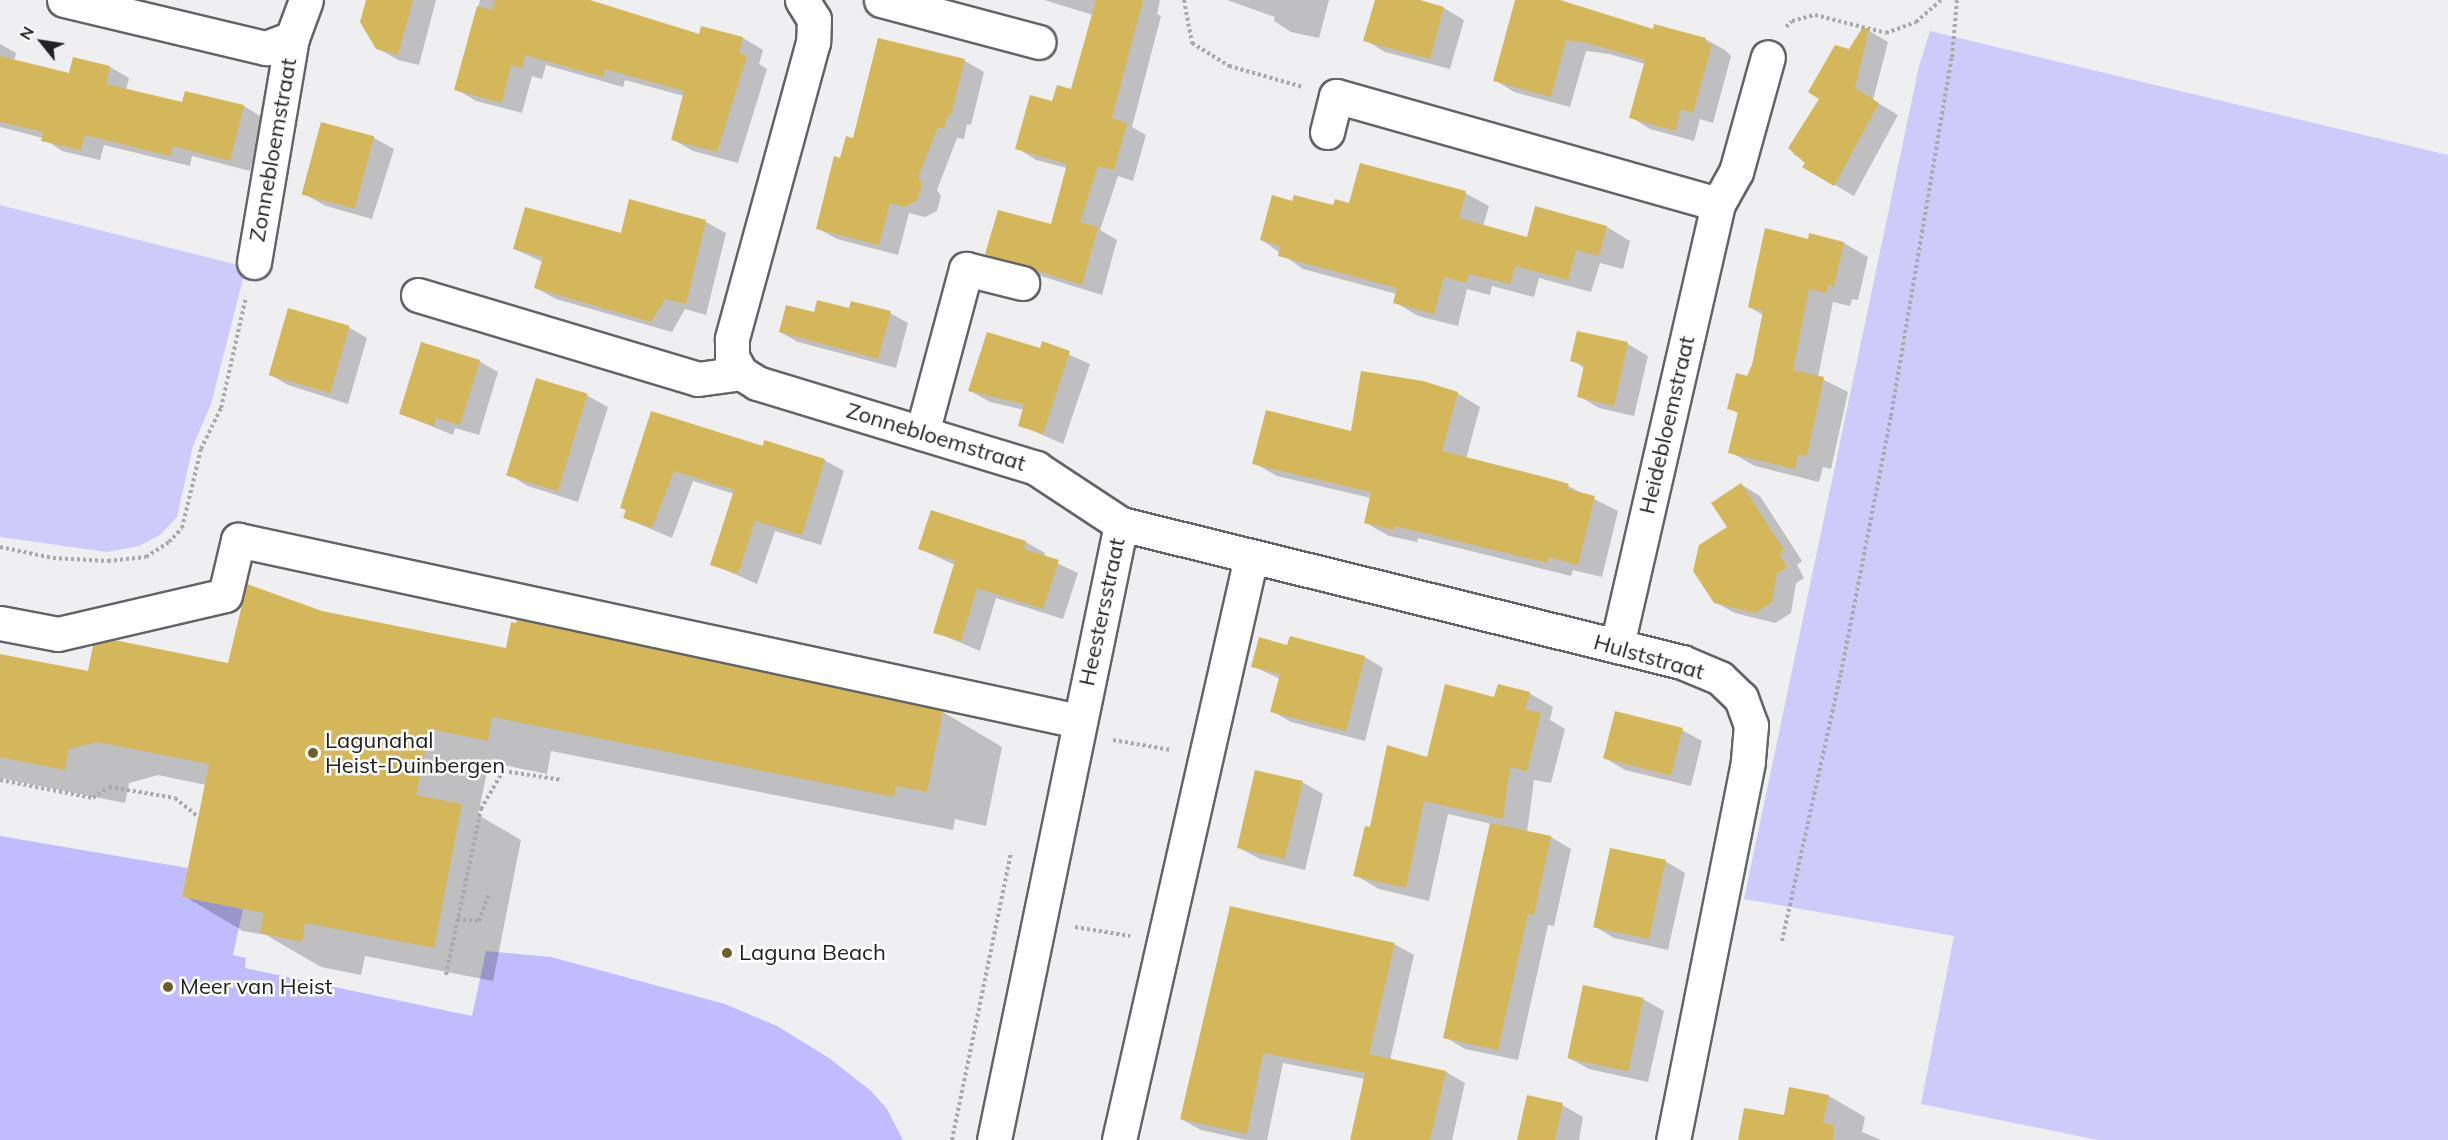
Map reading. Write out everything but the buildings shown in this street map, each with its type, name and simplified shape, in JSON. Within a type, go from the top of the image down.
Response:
[{"type":"street","name":"Zonnebloemstraat","points":[[64,0],[244,45],[266,48],[292,38]]},
{"type":"street","name":"Zonnebloemstraat","points":[[254,262],[292,38],[306,0]]},
{"type":"street","points":[[880,0],[1040,42]]},
{"type":"street","points":[[418,295],[698,379],[741,373],[732,357],[732,339],[813,42],[814,19],[809,1]]},
{"type":"street","name":"Heidebloemstraat","points":[[1617,646],[1718,204],[1736,172],[1768,57]]},
{"type":"street","points":[[1327,132],[1336,96],[1718,204]]},
{"type":"street","points":[[922,433],[966,269],[1022,284]]},
{"type":"street","name":"Zonnebloemstraat","points":[[741,373],[757,383],[1036,468],[1121,524]]},
{"type":"street","name":"Heestersstraat","points":[[1001,1139],[1039,921],[1121,524],[1251,557]]},
{"type":"street","points":[[0,623],[58,634],[225,595],[238,540],[1078,728]]},
{"type":"street","points":[[1119,1140],[1251,557]]},
{"type":"street","name":"Hulststraat","points":[[1251,557],[1682,662],[1720,678],[1741,698],[1751,725],[1748,762],[1673,1140]]},
{"type":"path","points":[[1184,0],[1192,43],[1229,66],[1336,96]]},
{"type":"path","points":[[1768,57],[1772,42],[1792,21],[1815,15],[1886,33],[1916,22],[1941,0]]},
{"type":"path","points":[[1782,941],[1841,673],[1891,416],[1952,57],[1957,0]]},
{"type":"path","points":[[0,548],[53,558],[108,561],[146,556],[182,528],[201,449],[221,408],[254,262]]},
{"type":"path","points":[[1078,728],[1206,756]]},
{"type":"path","points":[[446,975],[481,809],[503,771],[562,780]]},
{"type":"path","points":[[0,780],[93,798],[110,787],[175,798],[197,816]]},
{"type":"path","points":[[952,1140],[1011,852]]},
{"type":"path","points":[[458,920],[479,921],[489,893]]},
{"type":"path","points":[[1039,921],[1164,942]]},
{"type":"shaded area","points":[[1930,31],[2448,155],[2448,1140],[2098,1140],[1921,1104],[1954,936],[1744,899],[1919,66]]},
{"type":"shaded area","points":[[0,205],[246,267],[211,404],[193,446],[177,517],[160,535],[139,546],[107,552],[0,537]]},
{"type":"shaded area","name":"Meer van Heist","points":[[0,836],[188,868],[183,897],[243,909],[233,955],[246,958],[245,968],[472,1016],[486,951],[551,957],[725,1004],[777,1026],[829,1058],[871,1091],[887,1109],[903,1140],[0,1140]]},
{"type":"place","name":"Lagunahal Heist-Duinbergen","points":[[313,753]]},
{"type":"place","name":"Laguna Beach","points":[[727,953]]},
{"type":"place","name":"Meer van Heist","points":[[168,987]]}]
